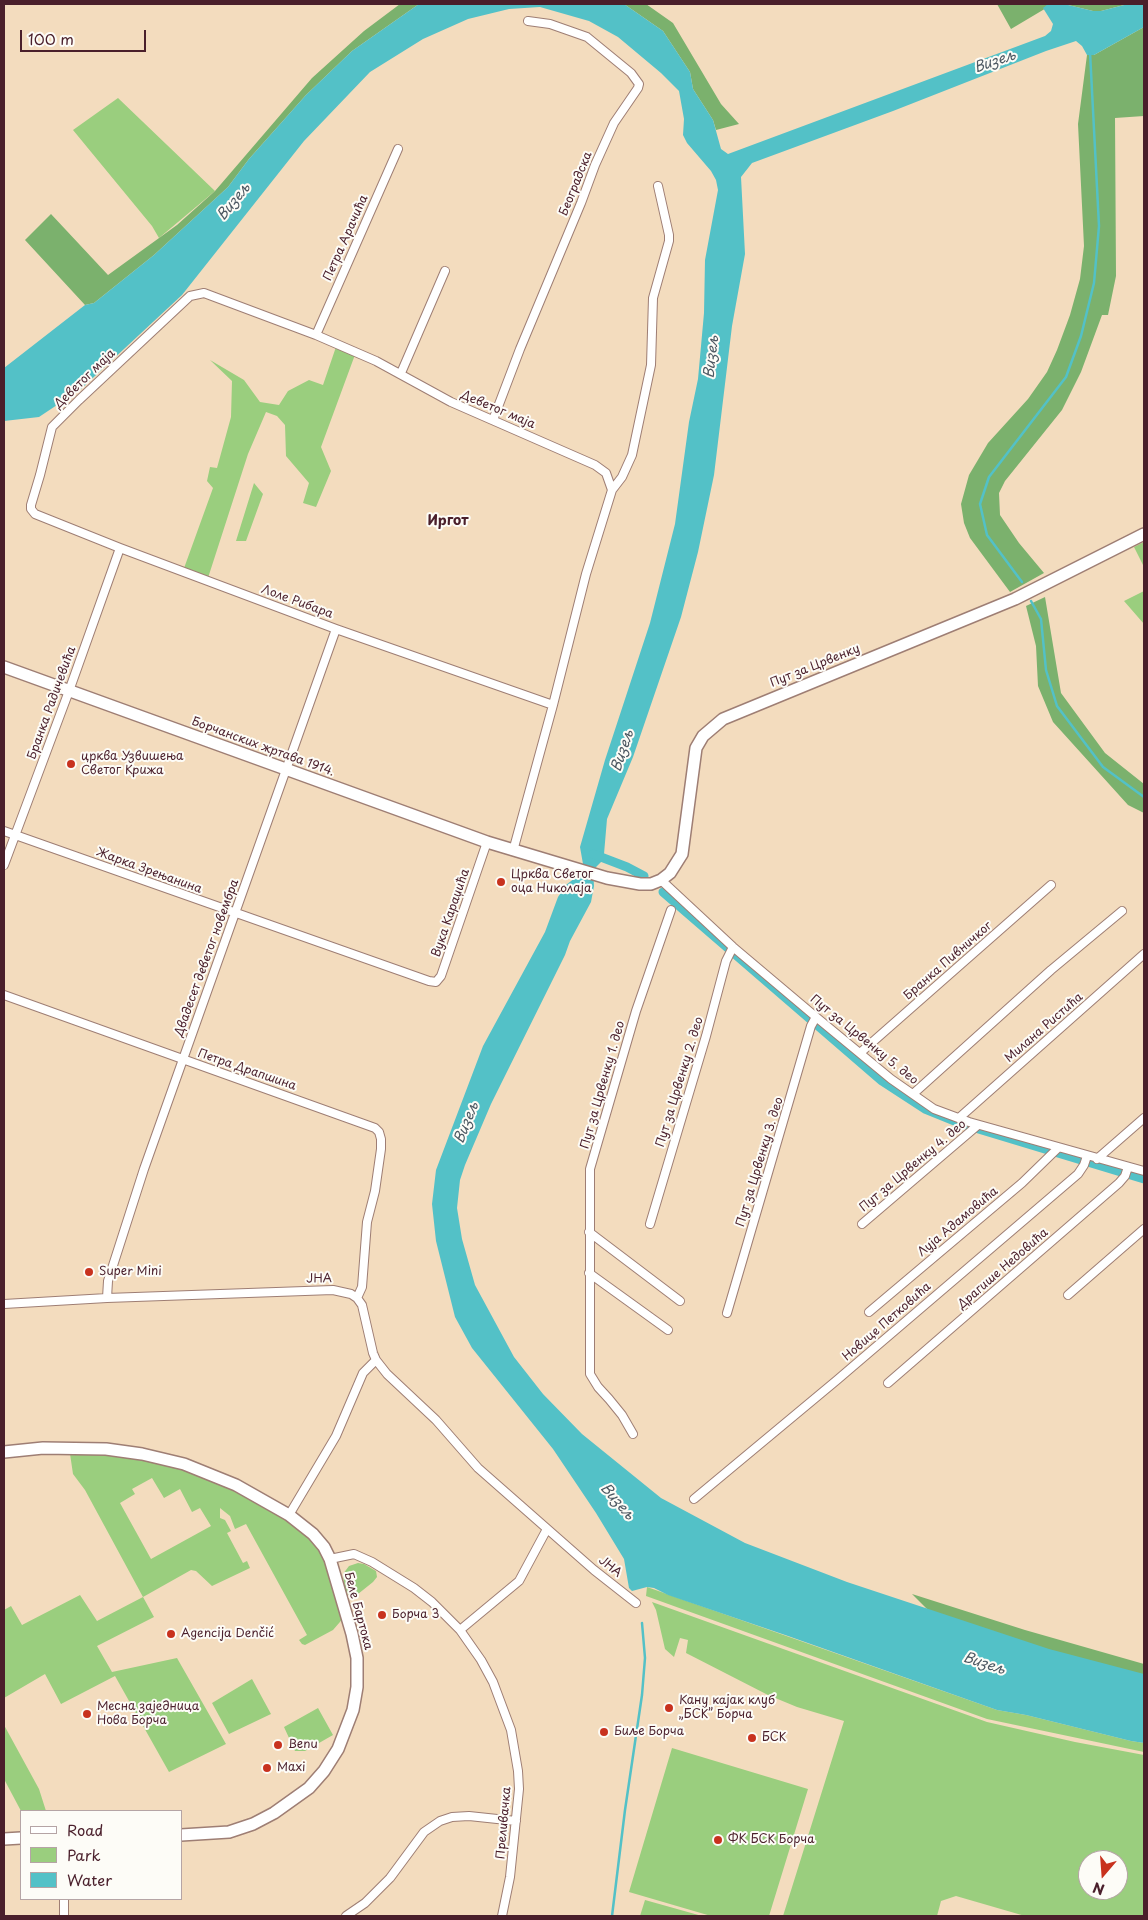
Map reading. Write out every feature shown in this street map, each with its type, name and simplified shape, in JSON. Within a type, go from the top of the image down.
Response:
[{"type":"street","name":"Београдска","points":[[493,420],[595,165],[614,123],[639,84],[632,73],[587,36],[555,26],[528,21]]},
{"type":"street","name":"Петра Арачића","points":[[316,335],[398,149]]},
{"type":"street","points":[[513,851],[586,574],[612,490],[626,471],[632,455],[650,370],[653,298],[669,241],[669,228],[658,186]]},
{"type":"street","points":[[402,374],[445,271]]},
{"type":"street","name":"Деветог маја","points":[[35,514],[31,509],[31,505],[51,431],[55,424],[193,294],[204,293],[316,335],[402,374],[450,402],[595,464],[606,472],[612,490]]},
{"type":"street","name":"Лоле Рибара","points":[[35,514],[336,629],[553,705]]},
{"type":"street","name":"Пут за Црвенку","points":[[661,880],[670,873],[682,854],[696,748],[703,736],[724,719],[1014,599],[1144,534]]},
{"type":"street","name":"Бранка Радичевића","points":[[4,865],[120,548]]},
{"type":"street","name":"Двадесет деветог новембра","points":[[107,1298],[108,1281],[183,1060],[336,629]]},
{"type":"street","name":"Борчанских жртава 1914.","points":[[4,667],[513,851],[594,875],[640,884],[651,884],[661,880]]},
{"type":"street","name":"Жарка Зрењанина","points":[[4,831],[429,981]]},
{"type":"street","name":"Вука Караџића","points":[[429,981],[436,982],[442,976],[487,842]]},
{"type":"street","name":"Пут за Црвенку 5. део","points":[[661,880],[731,951],[934,1109],[978,1125],[1144,1171]]},
{"type":"street","name":"Бранка Пивничког","points":[[860,1053],[1051,885]]},
{"type":"street","name":"Пут за Црвенку 1. део","points":[[633,1434],[622,1415],[598,1387],[590,1374],[590,1170],[636,1011],[670,910]]},
{"type":"street","points":[[913,1094],[1044,976],[1122,911]]},
{"type":"street","name":"Пут за Црвенку 2. део","points":[[650,1224],[731,951]]},
{"type":"street","name":"Милана Ристића","points":[[958,1118],[1144,954]]},
{"type":"street","name":"Петра Драпшина","points":[[4,994],[370,1126],[379,1132],[381,1149],[375,1191],[367,1222],[362,1287],[357,1298]]},
{"type":"street","name":"Пут за Црвенку 3. део","points":[[727,1313],[811,1026],[816,1017]]},
{"type":"street","points":[[1097,1159],[1144,1118]]},
{"type":"street","name":"Пут за Црвенку 4. део","points":[[862,1224],[978,1125]]},
{"type":"street","name":"Луја Адамовића","points":[[869,1312],[1022,1183],[1058,1148]]},
{"type":"street","name":"Новице Петковића","points":[[694,1499],[837,1380],[1078,1174],[1087,1156]]},
{"type":"street","name":"Драгише Недовића","points":[[888,1383],[1119,1183],[1125,1176],[1128,1167]]},
{"type":"street","points":[[1068,1295],[1144,1229]]},
{"type":"street","points":[[589,1232],[680,1302]]},
{"type":"street","points":[[589,1273],[668,1330]]},
{"type":"street","name":"ЈНА","points":[[4,1304],[107,1298],[345,1291],[357,1298],[364,1313],[376,1360],[387,1374],[436,1420],[478,1468],[594,1570],[636,1602]]},
{"type":"street","points":[[289,1515],[336,1436],[363,1373],[376,1360]]},
{"type":"street","name":"Беле Бартока","points":[[4,1452],[29,1448],[115,1450],[167,1459],[184,1464],[230,1482],[289,1515],[313,1534],[324,1547],[330,1559],[357,1658],[357,1687],[353,1710],[338,1750],[324,1771],[309,1788],[274,1813],[252,1824],[229,1832],[182,1835]]},
{"type":"street","points":[[460,1630],[519,1581],[547,1529]]},
{"type":"street","name":"Преливачка","points":[[330,1559],[354,1554],[372,1562],[432,1602],[460,1630],[481,1660],[493,1682],[511,1730],[519,1789],[508,1885],[502,1916]]},
{"type":"street","points":[[346,1916],[365,1902],[390,1878],[424,1832],[440,1822],[459,1816],[516,1821]]},
{"type":"street","points":[[4,1839],[20,1838]]},
{"type":"street","points":[[64,1900],[64,1916]]},
{"type":"green space","points":[[400,4],[419,4],[352,51],[306,95],[249,159],[228,187],[154,255],[94,303],[85,305],[25,240],[51,214],[108,275],[177,225],[215,191],[312,78],[364,31]]},
{"type":"green space","points":[[624,4],[646,4],[673,23],[721,104],[739,124],[716,130],[713,120],[693,89],[690,72],[663,31]]},
{"type":"green space","points":[[997,4],[1053,4],[1011,29]]},
{"type":"green space","points":[[1064,4],[1128,4],[1101,11],[1093,11]]},
{"type":"green space","points":[[1144,27],[1144,116],[1115,118],[1116,276],[1108,315],[1102,315],[1081,372],[1062,410],[1005,481],[999,493],[1000,515],[1019,543],[1044,573],[1010,592],[970,538],[964,523],[961,504],[969,475],[988,443],[1028,399],[1047,372],[1070,315],[1080,279],[1084,246],[1078,124],[1087,55],[1094,55]]},
{"type":"green space","points":[[118,98],[215,191],[159,238],[152,226],[73,130]]},
{"type":"green space","points":[[337,344],[356,352],[321,447],[331,471],[316,507],[303,503],[309,483],[286,456],[285,425],[277,416],[266,412],[248,454],[207,581],[183,571],[213,488],[207,481],[210,467],[217,468],[231,417],[232,381],[210,360],[244,380],[260,402],[279,405],[288,391],[309,380],[323,385]]},
{"type":"green space","points":[[254,483],[263,494],[246,541],[236,541]]},
{"type":"green space","points":[[1144,542],[1144,567],[1134,547]]},
{"type":"green space","points":[[1144,591],[1144,624],[1124,601]]},
{"type":"green space","points":[[1045,597],[1061,693],[1105,753],[1144,784],[1144,813],[1128,805],[1053,722],[1038,686],[1036,646],[1026,606]]},
{"type":"green space","points":[[69,1447],[106,1449],[230,1482],[319,1540],[346,1615],[333,1630],[305,1645],[302,1644],[299,1640],[307,1635],[246,1524],[235,1529],[230,1516],[220,1508],[220,1518],[225,1520],[231,1531],[227,1533],[243,1563],[247,1561],[250,1568],[212,1586],[196,1571],[191,1570],[143,1597],[85,1490],[73,1474]],"holes":[[[152,1478],[164,1498],[180,1489],[192,1512],[200,1508],[211,1526],[151,1559],[120,1503],[135,1494],[132,1489]]]},
{"type":"green space","points":[[358,1563],[364,1564],[376,1571],[377,1577],[358,1594],[350,1596],[345,1591],[343,1574],[349,1566]]},
{"type":"green space","points":[[647,1587],[997,1710],[1144,1743],[1144,1752],[987,1719],[646,1596]]},
{"type":"green space","points":[[912,1594],[1025,1630],[1144,1664],[1144,1681],[932,1614]]},
{"type":"green space","points":[[80,1595],[97,1621],[143,1597],[154,1617],[97,1646],[112,1672],[177,1658],[226,1744],[169,1772],[115,1676],[61,1704],[45,1674],[4,1698],[4,1610],[11,1606],[22,1625]]},
{"type":"green space","points":[[652,1602],[987,1722],[1144,1755],[1144,1916],[1025,1916],[956,1896],[941,1901],[937,1916],[783,1916],[844,1721],[797,1707],[768,1695],[686,1653],[688,1640],[680,1638],[674,1657],[665,1649],[656,1610]]},
{"type":"green space","points":[[252,1679],[271,1714],[229,1734],[212,1703]]},
{"type":"green space","points":[[318,1708],[333,1735],[305,1751],[295,1751],[284,1727]]},
{"type":"green space","points":[[4,1725],[39,1789],[46,1810],[20,1810],[4,1779]]},
{"type":"green space","name":"ФК БСК Борча","points":[[672,1748],[808,1789],[769,1916],[711,1916],[629,1892]]},
{"type":"green space","points":[[645,1900],[702,1916],[640,1916]]},
{"type":"water","name":"Визељ","points":[[419,4],[624,4],[663,31],[690,72],[693,89],[713,120],[721,149],[728,154],[1045,36],[1051,31],[1053,24],[1043,8],[1048,4],[1064,4],[1101,11],[1128,4],[1144,4],[1144,27],[1094,55],[1087,55],[1082,46],[1076,41],[1046,51],[893,111],[752,163],[741,177],[745,254],[732,326],[714,475],[698,552],[681,617],[633,757],[607,819],[604,854],[602,861],[593,870],[594,886],[591,902],[570,941],[565,955],[491,1104],[460,1180],[457,1208],[462,1239],[475,1285],[514,1357],[543,1394],[582,1434],[661,1498],[745,1543],[847,1582],[1049,1649],[1144,1674],[1144,1743],[997,1710],[668,1595],[654,1588],[647,1587],[632,1591],[629,1588],[624,1559],[596,1513],[553,1449],[472,1348],[455,1317],[436,1241],[432,1204],[436,1170],[483,1046],[545,932],[558,897],[566,885],[580,874],[583,864],[580,847],[605,760],[650,623],[675,524],[689,422],[698,379],[704,313],[705,260],[718,190],[716,180],[711,171],[687,143],[683,135],[684,119],[679,91],[661,73],[618,37],[589,21],[540,7],[509,9],[468,19],[423,39],[370,72],[304,141],[182,295],[81,389],[39,417],[4,421],[4,368],[85,305],[94,303],[154,255],[228,187],[249,159],[306,95],[352,51]]},
{"type":"waterway","points":[[1022,582],[987,535],[980,504],[989,477],[1066,377],[1081,336],[1094,283],[1099,226],[1090,52]]},
{"type":"waterway","points":[[1031,601],[1041,619],[1046,670],[1057,706],[1103,767],[1144,797]]},
{"type":"waterway","points":[[593,854],[627,867],[644,876]]},
{"type":"waterway","points":[[663,892],[882,1081],[925,1109],[962,1124],[1144,1179]]},
{"type":"waterway","points":[[612,1916],[642,1695],[645,1658],[642,1623]]},
{"type":"place","name":"црква Узвишења Светог Крижа","points":[[71,764]]},
{"type":"place","name":"Црква Светог оца Николаја","points":[[501,882]]},
{"type":"place","name":"Super Mini","points":[[89,1272]]},
{"type":"place","name":"Борча 3","points":[[382,1615]]},
{"type":"place","name":"Agencija Denčić","points":[[171,1634]]},
{"type":"place","name":"Кану кајак клуб „БСК” Борча","points":[[669,1708]]},
{"type":"place","name":"Месна заједница Нова Борча","points":[[87,1714]]},
{"type":"place","name":"Биље Борча","points":[[604,1732]]},
{"type":"place","name":"БСК","points":[[752,1738]]},
{"type":"place","name":"Benu","points":[[278,1745]]},
{"type":"place","name":"Maxi","points":[[267,1768]]},
{"type":"place","name":"ФК БСК Борча","points":[[718,1840]]},
{"type":"district","name":"Иргот","points":[[448,521]]}]
